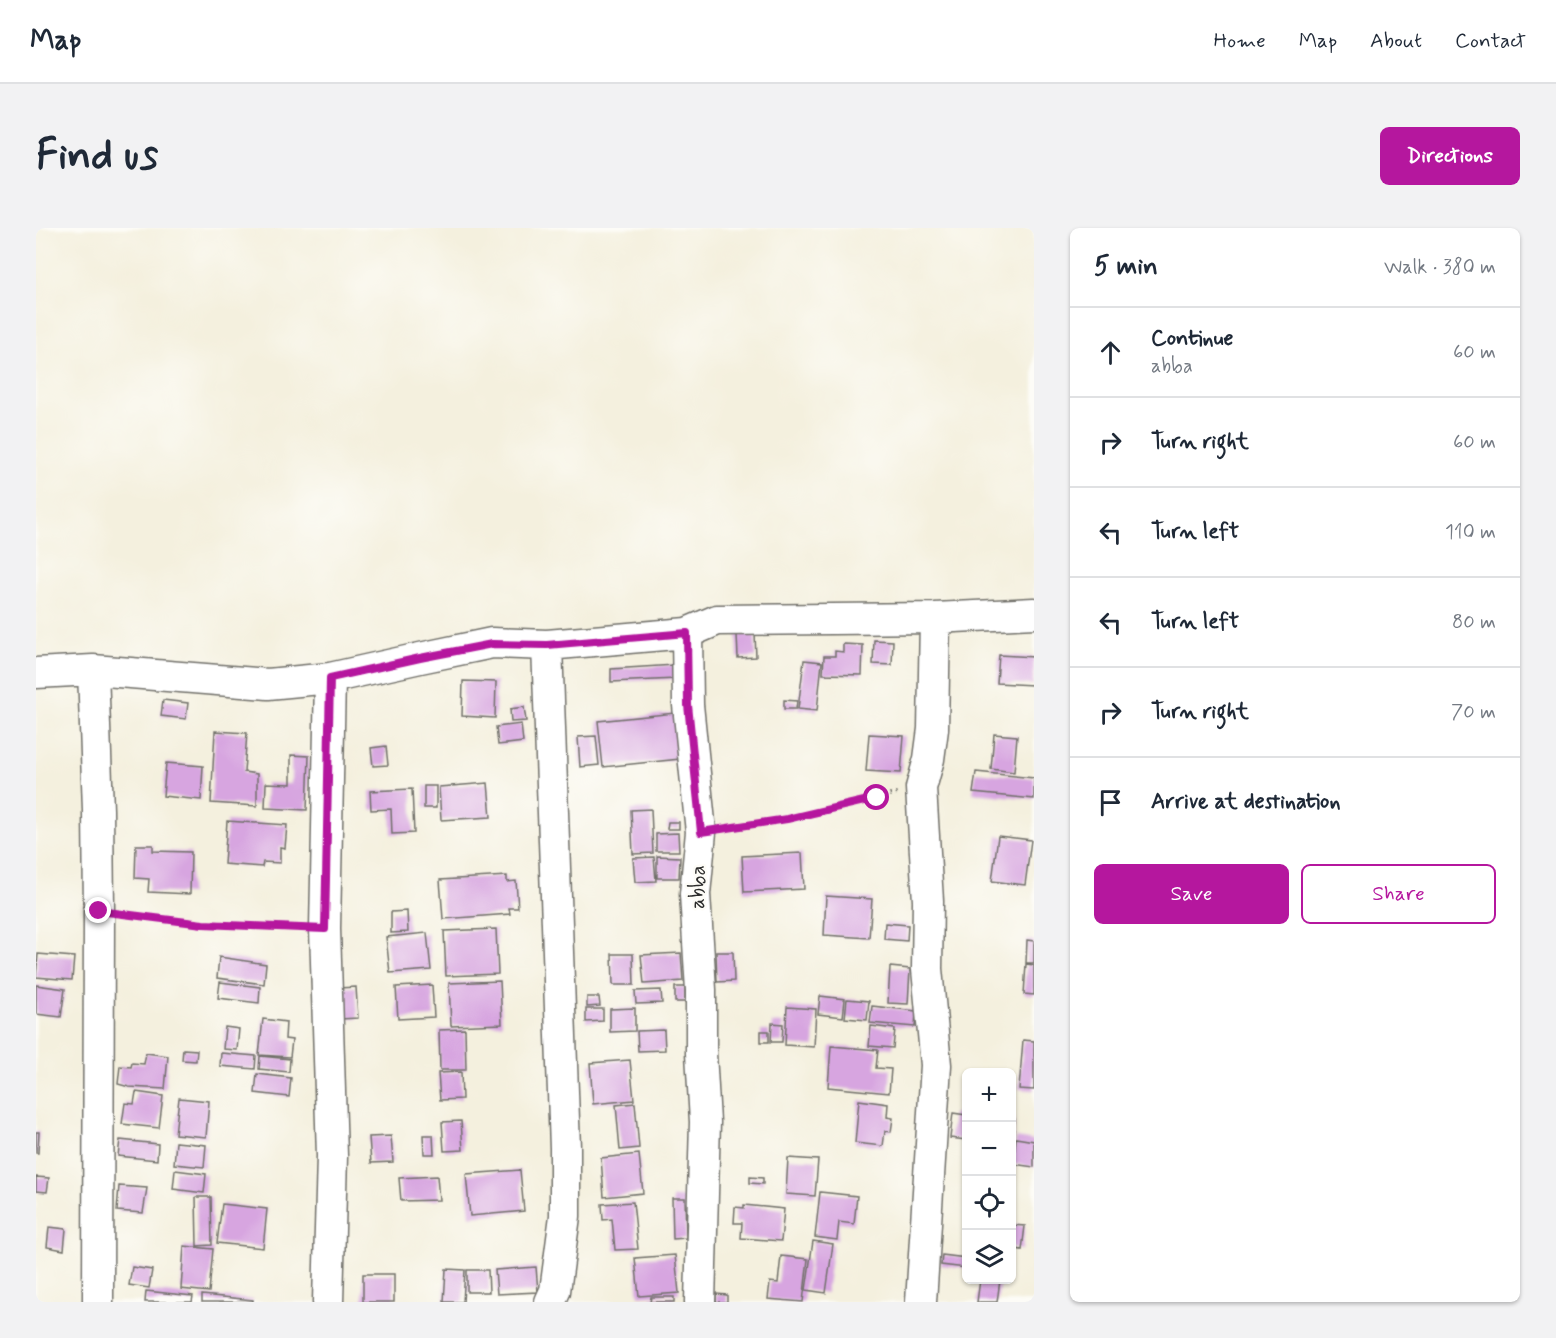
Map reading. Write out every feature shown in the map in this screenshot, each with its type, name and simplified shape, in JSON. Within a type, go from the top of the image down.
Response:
[{"type":"street","points":[[36,673],[93,670],[268,684],[330,678],[492,644],[547,645],[687,633],[717,620],[935,618],[1034,613]]},
{"type":"street","points":[[921,1302],[936,1065],[927,969],[928,901],[921,788],[933,729],[935,618]]},
{"type":"street","name":"abba","points":[[687,633],[688,705],[701,832],[695,894],[705,1122],[700,1302]]},
{"type":"street","points":[[547,645],[565,1159],[565,1216],[555,1291],[550,1302]]},
{"type":"street","points":[[93,670],[99,911],[98,1302]]},
{"type":"street","points":[[328,1302],[332,1156],[325,929],[330,678]]},
{"type":"path","points":[[701,832],[787,819],[921,788]]},
{"type":"path","points":[[99,911],[203,924],[325,929]]},
{"type":"building","points":[[737,634],[755,634],[756,657],[738,658]]},
{"type":"building","points":[[874,640],[893,641],[892,665],[873,664]]},
{"type":"building","points":[[843,644],[863,645],[862,675],[823,674],[824,656],[835,656],[835,651],[843,652]]},
{"type":"building","points":[[999,655],[1034,657],[1033,685],[997,683]]},
{"type":"building","points":[[804,660],[822,662],[817,711],[798,709]]},
{"type":"building","points":[[675,665],[676,679],[611,682],[611,669]]},
{"type":"building","points":[[463,681],[496,682],[495,718],[462,716]]},
{"type":"building","points":[[163,700],[188,703],[186,719],[161,716]]},
{"type":"building","points":[[784,700],[797,701],[796,709],[784,709]]},
{"type":"building","points":[[524,707],[526,721],[511,722],[510,709]]},
{"type":"building","points":[[675,713],[680,759],[603,767],[598,721]]},
{"type":"building","points":[[521,724],[523,742],[498,745],[496,727]]},
{"type":"building","points":[[215,731],[247,733],[244,772],[257,774],[257,806],[211,803]]},
{"type":"building","points":[[869,734],[904,736],[901,773],[866,771]]},
{"type":"building","points":[[994,734],[1017,736],[1014,772],[991,769]]},
{"type":"building","points":[[596,736],[599,765],[580,767],[578,737]]},
{"type":"building","points":[[386,746],[388,765],[373,766],[371,748]]},
{"type":"building","points":[[291,755],[309,756],[307,810],[265,808],[266,783],[291,784]]},
{"type":"building","points":[[166,763],[203,766],[201,800],[163,796]]},
{"type":"building","points":[[976,772],[1034,778],[1034,799],[973,793]]},
{"type":"building","points":[[488,783],[491,817],[441,820],[439,787]]},
{"type":"building","points":[[424,786],[436,786],[436,808],[424,808]]},
{"type":"building","points":[[412,789],[414,833],[392,834],[391,809],[371,810],[370,791]]},
{"type":"building","points":[[651,809],[653,853],[633,854],[631,810]]},
{"type":"building","points":[[227,821],[287,825],[285,848],[280,847],[280,863],[263,862],[262,867],[224,864]]},
{"type":"building","points":[[668,822],[679,822],[679,829],[667,829]]},
{"type":"building","points":[[678,833],[679,851],[656,851],[656,834]]},
{"type":"building","points":[[998,836],[1031,840],[1025,885],[992,881]]},
{"type":"building","points":[[136,845],[153,845],[153,851],[191,852],[190,894],[148,892],[149,879],[135,878]]},
{"type":"building","points":[[802,853],[804,889],[744,892],[742,856]]},
{"type":"building","points":[[657,856],[680,857],[679,878],[657,878]]},
{"type":"building","points":[[654,857],[656,881],[635,882],[633,858]]},
{"type":"building","points":[[507,876],[507,882],[516,881],[518,908],[509,908],[510,914],[443,919],[440,880]]},
{"type":"building","points":[[826,896],[872,899],[869,938],[824,935]]},
{"type":"building","points":[[407,911],[408,932],[391,933],[391,912]]},
{"type":"building","points":[[885,923],[908,925],[907,941],[884,939]]},
{"type":"building","points":[[496,929],[498,974],[446,976],[444,931]]},
{"type":"building","points":[[427,933],[431,970],[390,973],[386,937]]},
{"type":"building","points":[[1027,940],[1034,941],[1034,963],[1026,963]]},
{"type":"building","points":[[716,952],[733,952],[734,981],[717,982]]},
{"type":"building","points":[[681,953],[683,981],[644,984],[641,955]]},
{"type":"building","points":[[38,954],[74,957],[72,980],[36,977]]},
{"type":"building","points":[[612,954],[633,954],[634,985],[613,985]]},
{"type":"building","points":[[219,957],[266,964],[264,984],[217,978]]},
{"type":"building","points":[[1026,964],[1034,965],[1034,995],[1024,994]]},
{"type":"building","points":[[890,967],[910,969],[908,1004],[888,1003]]},
{"type":"building","points":[[500,981],[502,1024],[451,1026],[449,983]]},
{"type":"building","points":[[220,982],[260,987],[259,1003],[218,998]]},
{"type":"building","points":[[36,985],[65,989],[61,1017],[36,1014]]},
{"type":"building","points":[[432,985],[434,1017],[398,1019],[396,987]]},
{"type":"building","points":[[356,987],[358,1018],[340,1019],[338,988]]},
{"type":"building","points":[[675,987],[685,987],[685,1002],[675,1002]]},
{"type":"building","points":[[661,990],[662,1003],[636,1004],[635,991]]},
{"type":"building","points":[[820,996],[845,999],[843,1017],[818,1014]]},
{"type":"building","points":[[587,997],[599,997],[600,1006],[587,1007]]},
{"type":"building","points":[[847,999],[869,1001],[867,1020],[845,1018]]},
{"type":"building","points":[[872,1006],[916,1011],[915,1027],[870,1023]]},
{"type":"building","points":[[787,1007],[816,1009],[814,1047],[785,1045]]},
{"type":"building","points":[[635,1008],[635,1031],[610,1032],[610,1009]]},
{"type":"building","points":[[586,1009],[603,1009],[603,1021],[586,1022]]},
{"type":"building","points":[[263,1019],[286,1022],[285,1039],[292,1040],[290,1057],[259,1055]]},
{"type":"building","points":[[772,1023],[783,1024],[782,1042],[771,1042]]},
{"type":"building","points":[[871,1026],[895,1029],[893,1048],[869,1046]]},
{"type":"building","points":[[225,1027],[239,1029],[237,1050],[223,1049]]},
{"type":"building","points":[[465,1029],[466,1070],[440,1070],[439,1030]]},
{"type":"building","points":[[664,1030],[665,1050],[638,1051],[637,1031]]},
{"type":"building","points":[[761,1031],[769,1031],[769,1042],[761,1042]]},
{"type":"building","points":[[1023,1040],[1034,1041],[1034,1090],[1019,1089]]},
{"type":"building","points":[[831,1046],[878,1050],[876,1068],[891,1069],[889,1093],[828,1087]]},
{"type":"building","points":[[183,1049],[197,1050],[196,1061],[182,1060]]},
{"type":"building","points":[[146,1053],[168,1056],[165,1089],[129,1087],[118,1084],[120,1066],[131,1067],[132,1063],[144,1064]]},
{"type":"building","points":[[221,1053],[256,1056],[255,1069],[220,1066]]},
{"type":"building","points":[[260,1056],[290,1059],[289,1072],[259,1069]]},
{"type":"building","points":[[630,1060],[634,1100],[593,1104],[590,1063]]},
{"type":"building","points":[[461,1072],[462,1099],[440,1100],[438,1073]]},
{"type":"building","points":[[257,1074],[291,1078],[289,1097],[255,1093]]},
{"type":"building","points":[[136,1092],[163,1096],[159,1128],[122,1124],[125,1103],[134,1104]]},
{"type":"building","points":[[179,1098],[209,1101],[206,1137],[175,1134]]},
{"type":"building","points":[[859,1100],[888,1104],[887,1117],[893,1118],[891,1132],[885,1131],[883,1146],[855,1143]]},
{"type":"building","points":[[635,1103],[639,1148],[620,1150],[616,1105]]},
{"type":"building","points":[[953,1113],[962,1114],[962,1140],[950,1138]]},
{"type":"building","points":[[461,1121],[463,1150],[444,1151],[442,1122]]},
{"type":"building","points":[[36,1132],[39,1132],[38,1153],[36,1153]]},
{"type":"building","points":[[423,1135],[433,1135],[434,1154],[424,1154]]},
{"type":"building","points":[[391,1136],[393,1162],[371,1163],[369,1137]]},
{"type":"building","points":[[1016,1138],[1034,1141],[1034,1167],[1016,1164]]},
{"type":"building","points":[[120,1140],[158,1144],[157,1160],[118,1156]]},
{"type":"building","points":[[176,1142],[206,1145],[204,1167],[174,1164]]},
{"type":"building","points":[[639,1154],[643,1193],[604,1197],[601,1158]]},
{"type":"building","points":[[788,1158],[818,1160],[815,1196],[786,1194]]},
{"type":"building","points":[[175,1170],[206,1174],[204,1193],[173,1189]]},
{"type":"building","points":[[520,1170],[524,1211],[470,1216],[466,1174]]},
{"type":"building","points":[[437,1176],[439,1200],[401,1201],[399,1178]]},
{"type":"building","points":[[36,1177],[49,1178],[47,1192],[36,1191]]},
{"type":"building","points":[[750,1177],[763,1178],[763,1184],[750,1183]]},
{"type":"building","points":[[119,1186],[147,1188],[143,1213],[117,1211]]},
{"type":"building","points":[[820,1192],[857,1196],[854,1224],[839,1222],[837,1240],[815,1237]]},
{"type":"building","points":[[196,1197],[211,1197],[212,1245],[197,1246]]},
{"type":"building","points":[[672,1198],[685,1198],[686,1238],[673,1239]]},
{"type":"building","points":[[633,1202],[638,1249],[615,1250],[612,1219],[603,1220],[602,1204]]},
{"type":"building","points":[[222,1204],[267,1209],[263,1248],[217,1243]]},
{"type":"building","points":[[744,1205],[784,1209],[781,1241],[741,1238],[742,1223],[734,1223],[735,1207],[744,1208]]},
{"type":"building","points":[[1016,1225],[1025,1226],[1022,1250],[1016,1249]]},
{"type":"building","points":[[49,1227],[66,1229],[64,1250],[47,1247]]},
{"type":"building","points":[[813,1241],[833,1244],[826,1293],[806,1290]]},
{"type":"building","points":[[184,1246],[213,1249],[209,1292],[181,1289]]},
{"type":"building","points":[[675,1255],[679,1293],[639,1296],[635,1258]]},
{"type":"building","points":[[942,1255],[962,1258],[962,1268],[941,1265]]},
{"type":"building","points":[[781,1256],[808,1259],[803,1302],[768,1299],[770,1282],[778,1283]]},
{"type":"building","points":[[132,1267],[152,1270],[149,1288],[129,1285]]},
{"type":"building","points":[[536,1267],[538,1292],[497,1294],[495,1270]]},
{"type":"building","points":[[446,1269],[465,1270],[463,1302],[444,1302]]},
{"type":"building","points":[[467,1270],[488,1270],[489,1292],[467,1292]]},
{"type":"building","points":[[363,1274],[394,1274],[394,1302],[363,1302]]},
{"type":"building","points":[[979,1284],[999,1284],[997,1302],[977,1302]]},
{"type":"building","points":[[146,1291],[193,1296],[192,1302],[145,1302]]},
{"type":"building","points":[[716,1294],[727,1295],[727,1302],[716,1302]]},
{"type":"building","points":[[202,1295],[253,1300],[253,1302],[202,1302]]},
{"type":"building","points":[[651,1297],[674,1297],[674,1302],[650,1302]]},
{"type":"route","points":[[99,911],[203,924],[325,929],[330,678],[492,644],[547,645],[687,633],[688,705],[701,832],[787,819],[877,798]]}]
